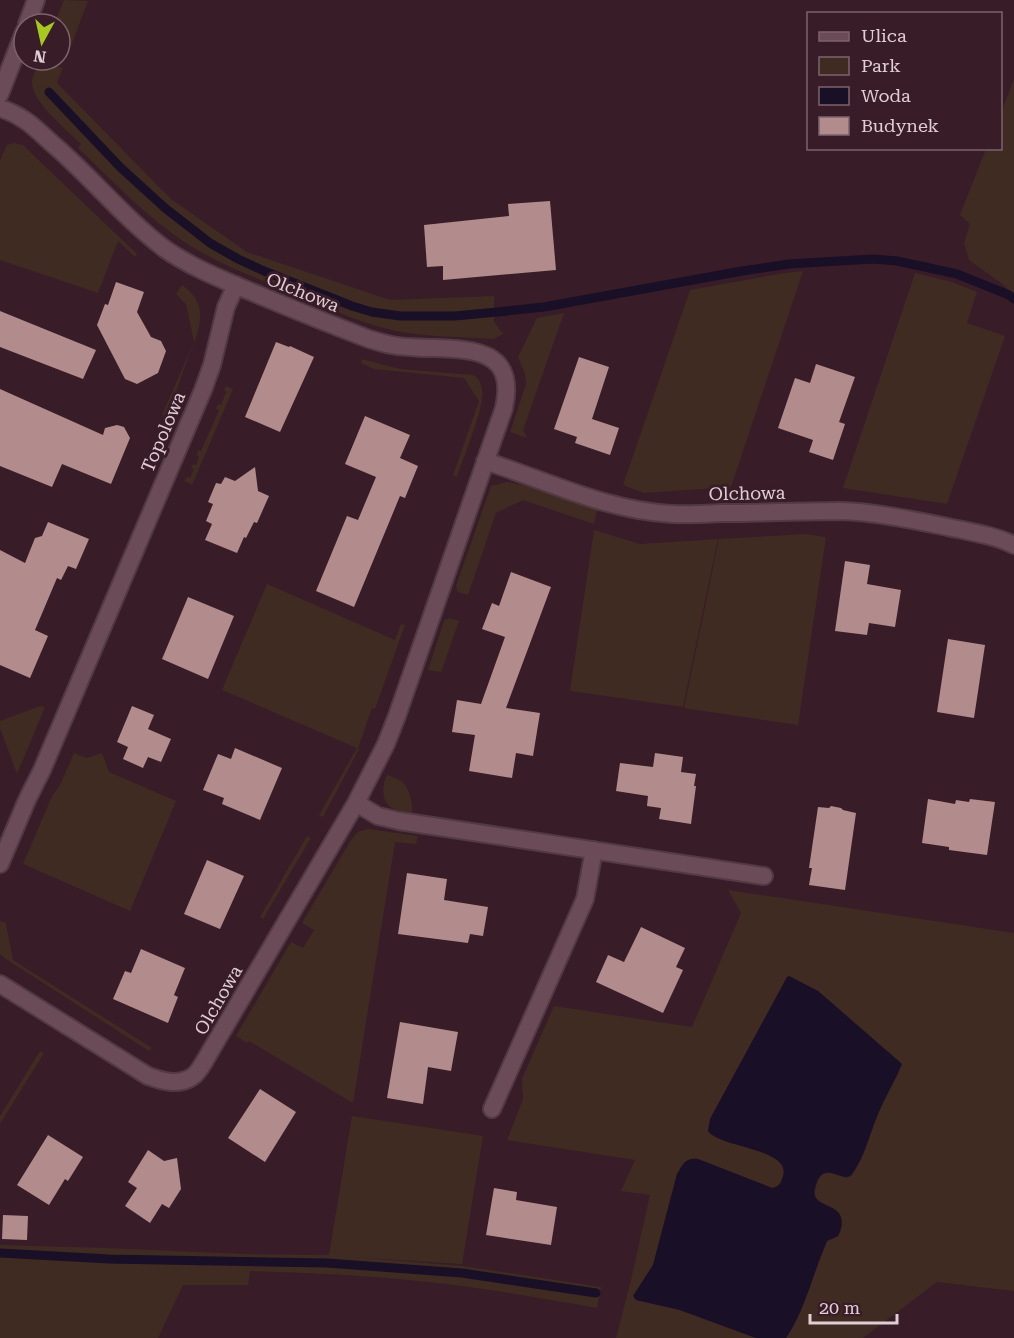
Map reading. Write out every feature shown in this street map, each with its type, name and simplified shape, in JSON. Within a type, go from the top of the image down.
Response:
[{"type":"street","points":[[0,94],[12,63]]},
{"type":"street","points":[[0,108],[24,119],[66,155],[166,250],[236,285]]},
{"type":"street","name":"Olchowa","points":[[0,984],[148,1076],[178,1082],[193,1077],[356,803],[386,744],[504,408],[507,392],[506,379],[500,365],[488,355],[470,351],[390,345],[369,339],[236,285]]},
{"type":"street","name":"Topolowa","points":[[0,864],[203,390],[215,354],[226,307],[236,285]]},
{"type":"street","name":"Olchowa","points":[[485,461],[523,473],[588,499],[640,511],[674,514],[843,512],[879,515],[975,533],[1014,545]]},
{"type":"street","points":[[356,803],[387,819],[764,876]]},
{"type":"street","points":[[492,1109],[585,899],[594,850]]},
{"type":"green space","points":[[64,0],[88,1],[72,43],[72,12],[59,12]]},
{"type":"green space","points":[[35,72],[61,72],[57,83],[171,199],[247,252],[390,300],[494,296],[494,322],[503,334],[493,339],[439,336],[392,330],[336,311],[248,275],[201,252],[148,214],[78,148],[81,144],[38,99],[32,83]]},
{"type":"green space","points":[[1014,79],[1014,298],[1005,286],[969,260],[964,243],[970,224],[960,215],[986,150],[1002,150],[1002,110]]},
{"type":"green space","points":[[13,143],[23,145],[137,254],[135,257],[118,241],[98,293],[0,260],[0,160],[7,145]]},
{"type":"green space","points":[[803,271],[731,487],[644,493],[623,485],[690,290]]},
{"type":"green space","points":[[915,273],[952,282],[977,292],[967,323],[1005,336],[947,504],[843,488]]},
{"type":"green space","points":[[182,285],[190,291],[198,303],[200,322],[196,338],[167,417],[162,415],[194,342],[186,304],[176,294]]},
{"type":"green space","points":[[564,313],[523,430],[527,438],[510,432],[526,384],[525,374],[518,357],[537,318]]},
{"type":"green space","points":[[362,359],[400,369],[473,375],[478,379],[482,390],[480,408],[457,477],[453,475],[479,401],[464,378],[374,369],[361,363]]},
{"type":"green space","points":[[226,386],[233,389],[192,485],[185,481],[187,477],[190,478],[194,469],[191,468],[193,464],[196,465],[199,457],[198,450],[201,451],[219,410],[216,409],[218,404],[221,405]]},
{"type":"green space","points":[[507,482],[523,485],[597,510],[594,524],[523,500],[496,513],[468,595],[458,592],[456,586],[491,486]]},
{"type":"green space","points":[[594,530],[640,544],[718,539],[683,707],[570,691]]},
{"type":"green space","points":[[805,534],[826,537],[798,725],[684,708],[719,539]]},
{"type":"green space","points":[[267,584],[395,640],[401,624],[405,625],[375,709],[372,708],[359,749],[323,817],[319,815],[357,748],[222,690]]},
{"type":"green space","points":[[449,618],[459,621],[441,672],[428,670],[444,621]]},
{"type":"green space","points":[[40,706],[45,707],[17,774],[0,728],[0,721]]},
{"type":"green space","points":[[74,753],[87,758],[102,753],[109,772],[176,801],[130,911],[23,864],[52,796],[60,785]]},
{"type":"green space","points":[[387,775],[404,783],[411,800],[412,813],[392,808],[385,800],[383,790]]},
{"type":"green space","points":[[368,829],[418,836],[416,844],[395,842],[353,1103],[249,1041],[247,1043],[236,1036],[291,942],[303,948],[314,930],[302,923],[351,840],[358,832]]},
{"type":"green space","points":[[307,836],[311,838],[263,919],[260,917]]},
{"type":"green space","points":[[728,890],[1014,933],[1014,1291],[937,1282],[863,1338],[786,1338],[801,1309],[827,1241],[837,1237],[842,1227],[838,1212],[814,1197],[817,1181],[822,1174],[830,1173],[847,1178],[854,1172],[884,1098],[902,1064],[818,991],[789,976],[710,1119],[780,1160],[784,1176],[777,1186],[772,1188],[698,1159],[685,1162],[677,1174],[653,1265],[642,1283],[671,1307],[756,1338],[616,1338],[650,1195],[621,1191],[635,1160],[507,1140],[523,1099],[522,1079],[554,1006],[692,1027],[741,913]]},
{"type":"green space","points":[[0,921],[6,923],[13,960],[152,1048],[149,1051],[0,954]]},
{"type":"green space","points":[[40,1051],[44,1053],[0,1124],[0,1116]]},
{"type":"green space","points":[[352,1116],[483,1136],[462,1264],[352,1257],[463,1266],[601,1287],[597,1308],[449,1284],[339,1275],[250,1271],[248,1285],[183,1285],[158,1338],[0,1338],[0,1245],[329,1255]]},
{"type":"water","points":[[789,976],[818,991],[902,1064],[852,1174],[844,1177],[825,1173],[817,1182],[814,1192],[816,1199],[835,1210],[840,1215],[842,1224],[838,1236],[827,1241],[793,1327],[786,1338],[756,1338],[680,1310],[636,1300],[633,1296],[653,1265],[677,1174],[685,1162],[698,1159],[772,1188],[777,1186],[782,1179],[783,1169],[778,1161],[755,1150],[715,1137],[708,1131],[710,1119]]},
{"type":"building","points":[[550,201],[556,270],[443,280],[443,266],[427,267],[424,225],[509,216],[508,204]]},
{"type":"building","points":[[116,282],[144,292],[137,312],[151,337],[161,341],[166,351],[158,373],[137,384],[125,379],[97,325],[105,304],[108,305]]},
{"type":"building","points":[[0,311],[96,350],[83,379],[0,347]]},
{"type":"building","points":[[276,342],[314,357],[280,432],[245,417]]},
{"type":"building","points":[[579,357],[609,367],[592,419],[619,428],[610,455],[575,443],[577,437],[554,429]]},
{"type":"building","points":[[816,364],[855,377],[839,422],[845,424],[833,460],[809,452],[813,440],[778,428],[795,378],[810,383]]},
{"type":"building","points":[[0,389],[103,435],[105,428],[117,425],[124,427],[130,438],[111,484],[62,464],[52,487],[0,466]]},
{"type":"building","points":[[365,416],[410,435],[400,458],[418,466],[405,498],[400,496],[354,607],[316,591],[347,516],[358,520],[376,477],[345,464]]},
{"type":"building","points":[[255,467],[258,491],[269,496],[257,523],[254,522],[246,538],[244,537],[237,553],[205,540],[212,524],[206,521],[213,504],[208,502],[216,483],[221,484],[225,477],[235,481]]},
{"type":"building","points":[[48,522],[89,539],[76,569],[68,566],[61,580],[57,578],[35,630],[48,636],[30,678],[0,665],[0,550],[25,563],[35,538],[42,536]]},
{"type":"building","points":[[845,561],[870,565],[867,584],[901,590],[895,627],[869,623],[867,635],[835,631]]},
{"type":"building","points":[[511,572],[551,587],[506,708],[540,713],[533,756],[516,753],[512,778],[469,771],[475,735],[452,732],[457,700],[481,704],[505,637],[482,629],[492,603],[499,606]]},
{"type":"building","points":[[188,597],[234,616],[208,679],[162,659]]},
{"type":"building","points":[[948,639],[985,645],[974,718],[937,712]]},
{"type":"building","points":[[132,706],[154,715],[148,729],[171,739],[161,762],[148,757],[143,768],[123,759],[128,747],[117,742]]},
{"type":"building","points":[[235,748],[282,768],[260,820],[222,804],[224,798],[203,790],[218,754],[231,759]]},
{"type":"building","points":[[655,753],[683,757],[681,772],[696,774],[691,824],[659,819],[661,808],[647,806],[648,796],[616,791],[620,763],[653,767]]},
{"type":"building","points":[[928,799],[955,804],[956,800],[969,802],[970,799],[995,802],[987,855],[949,850],[949,847],[922,843]]},
{"type":"building","points":[[831,806],[856,813],[845,890],[809,885],[812,868],[809,868],[818,807],[829,808]]},
{"type":"building","points":[[207,860],[244,876],[220,929],[184,914]]},
{"type":"building","points":[[407,873],[447,879],[444,900],[488,907],[483,936],[470,934],[468,943],[398,934]]},
{"type":"building","points":[[641,927],[685,948],[676,967],[683,970],[663,1013],[596,982],[608,955],[624,962]]},
{"type":"building","points":[[141,949],[185,968],[174,995],[178,997],[168,1023],[113,999],[125,971],[131,973]]},
{"type":"building","points":[[400,1022],[458,1032],[451,1071],[428,1067],[423,1104],[387,1098]]},
{"type":"building","points":[[260,1089],[296,1112],[265,1162],[228,1138]]},
{"type":"building","points":[[48,1135],[83,1157],[68,1181],[65,1179],[49,1205],[17,1185]]},
{"type":"building","points":[[148,1150],[164,1161],[177,1158],[181,1189],[169,1208],[162,1204],[150,1223],[125,1206],[137,1188],[128,1182]]},
{"type":"building","points":[[494,1188],[517,1192],[516,1200],[557,1207],[551,1245],[486,1235]]},
{"type":"building","points":[[3,1215],[28,1216],[27,1240],[2,1239]]},
{"type":"waterway","points":[[49,92],[120,167],[165,208],[210,243],[264,271],[372,312],[400,316],[455,316],[497,312],[544,307],[789,264],[873,259],[897,261],[957,274],[1014,299]]},
{"type":"waterway","points":[[0,1253],[109,1259],[327,1263],[462,1273],[596,1293]]}]
